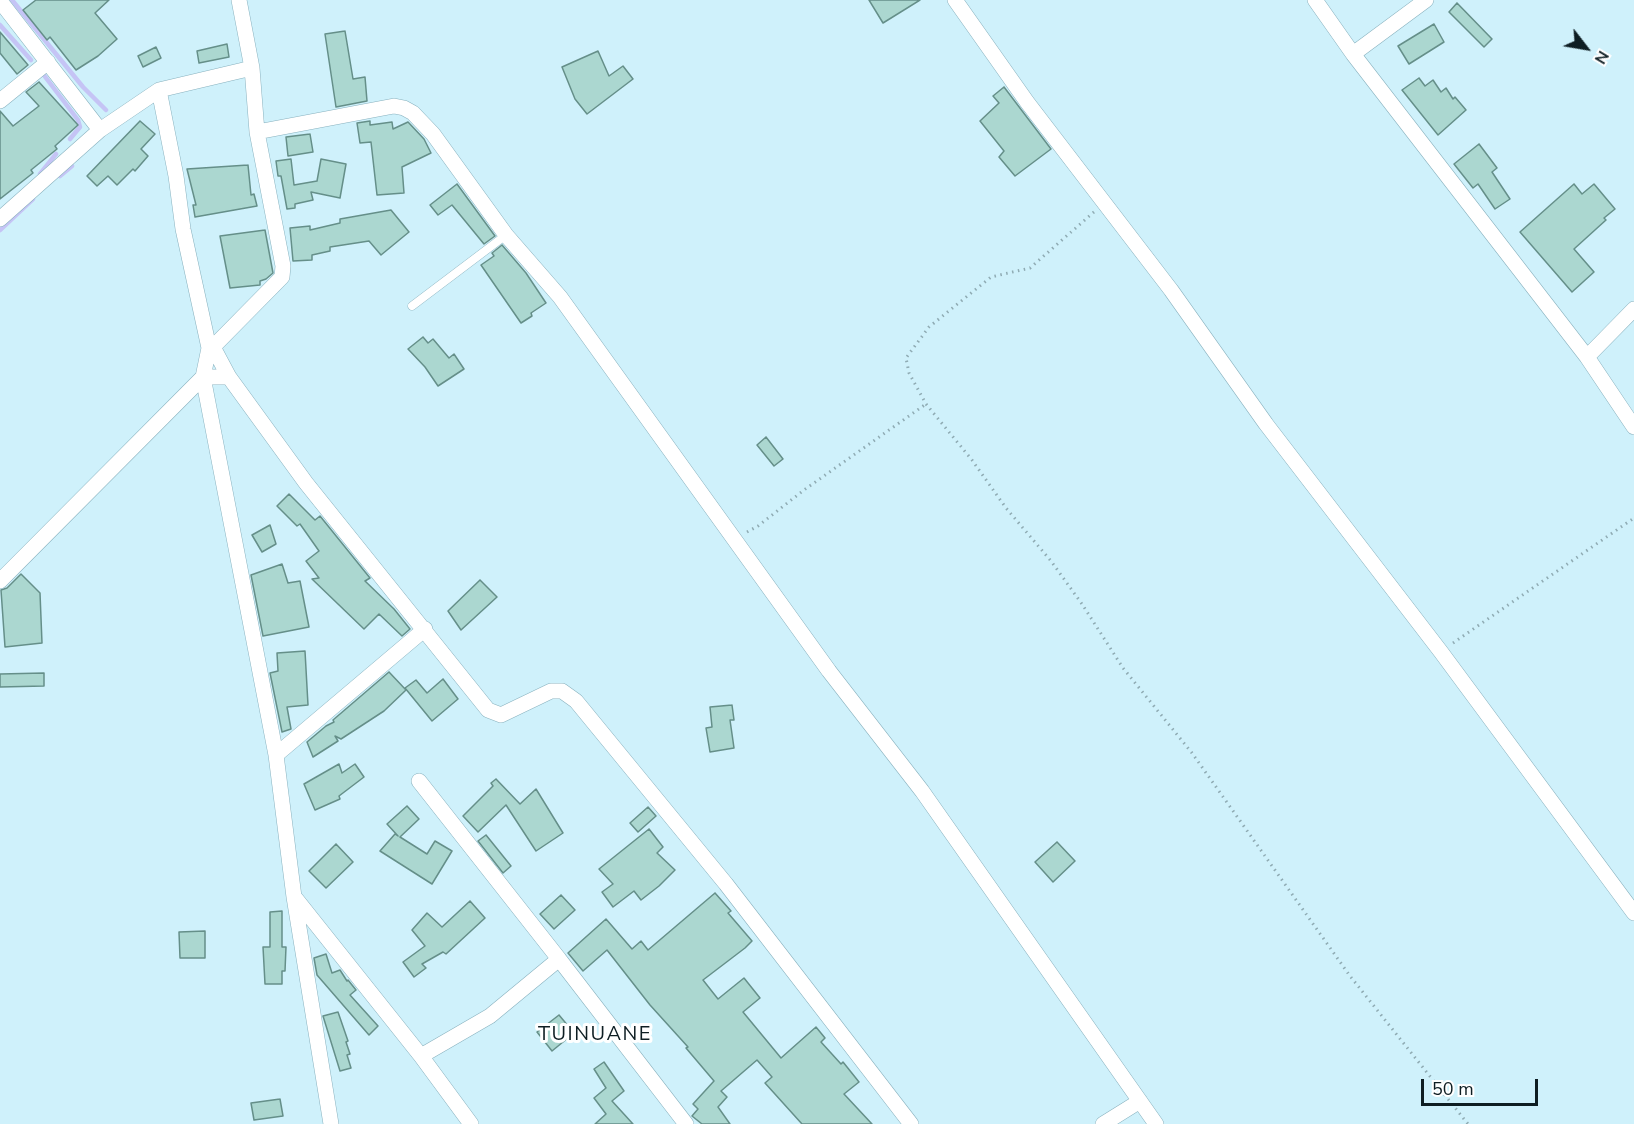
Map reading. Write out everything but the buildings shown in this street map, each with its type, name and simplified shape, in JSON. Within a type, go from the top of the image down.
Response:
[{"type":"street","points":[[239,0],[252,68],[257,132],[282,255],[282,277],[211,347],[203,377],[276,754],[294,897],[331,1124]]},
{"type":"street","points":[[955,0],[1027,102],[1171,291],[1266,424],[1441,652],[1634,913]]},
{"type":"street","points":[[1315,0],[1353,54],[1587,357],[1634,427]]},
{"type":"street","points":[[1353,54],[1426,0]]},
{"type":"street","points":[[0,1],[100,130]]},
{"type":"street","points":[[0,101],[48,62]]},
{"type":"street","points":[[0,219],[100,130],[159,90],[252,68]]},
{"type":"street","points":[[159,90],[176,176],[183,229],[211,347],[229,377],[306,483],[488,710],[501,715],[551,691],[561,691],[576,701],[726,884],[911,1124]]},
{"type":"street","points":[[257,132],[394,106],[413,113],[433,134],[506,235],[560,297],[829,671],[922,791],[1156,1124]]},
{"type":"street","points":[[1587,357],[1634,309]]},
{"type":"street","points":[[0,581],[203,377],[229,377]]},
{"type":"street","points":[[276,754],[425,629]]},
{"type":"street","points":[[420,781],[686,1124]]},
{"type":"street","points":[[294,897],[421,1056],[471,1124]]},
{"type":"street","points":[[421,1056],[490,1016],[559,959]]},
{"type":"street","points":[[1103,1124],[1140,1101]]},
{"type":"lane","points":[[412,306],[506,235]]},
{"type":"path","points":[[1105,204],[1030,268],[992,277],[929,327],[906,358],[909,373],[926,404],[972,460],[1006,508],[1051,561],[1123,668],[1192,753],[1350,976],[1466,1124]]},
{"type":"path","points":[[734,538],[758,526],[804,490],[926,404]]},
{"type":"path","points":[[1441,652],[1634,518]]},
{"type":"waterway","points":[[12,0],[83,87],[106,110]]},
{"type":"waterway","points":[[0,25],[31,60]]},
{"type":"waterway","points":[[43,74],[78,120],[80,127],[70,139]]},
{"type":"waterway","points":[[40,174],[56,154]]},
{"type":"waterway","points":[[60,176],[72,166]]},
{"type":"waterway","points":[[0,230],[33,199]]},
{"type":"district","name":"TUINUANE","points":[[595,1035]]}]
